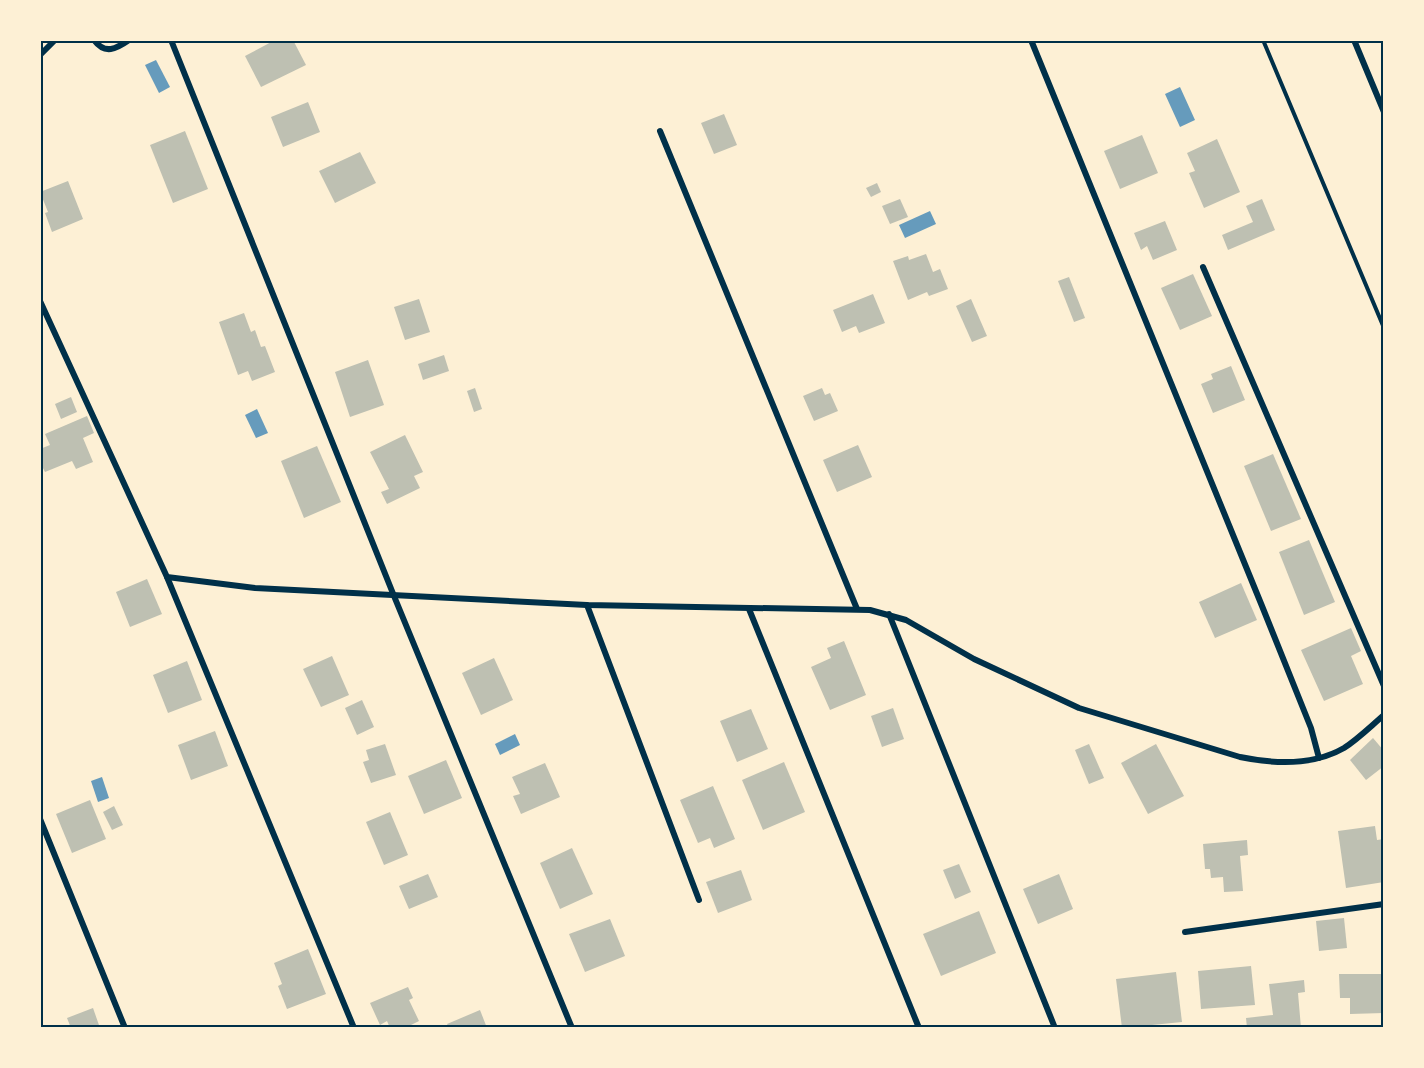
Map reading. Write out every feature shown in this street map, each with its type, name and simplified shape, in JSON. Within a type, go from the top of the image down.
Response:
[{"type":"street","points":[[40,55],[55,40]]},
{"type":"street","points":[[94,40],[101,48],[110,50],[129,40]]},
{"type":"street","points":[[171,40],[394,596],[572,1028]]},
{"type":"street","points":[[1031,40],[1271,628],[1311,728],[1319,758]]},
{"type":"street","points":[[1354,40],[1383,112]]},
{"type":"street","points":[[660,131],[857,609]]},
{"type":"street","points":[[1203,267],[1383,686]]},
{"type":"street","points":[[40,301],[167,577],[354,1028]]},
{"type":"street","points":[[167,577],[255,588],[394,596],[586,605],[857,609],[889,614],[917,626],[995,670],[1061,700],[1097,714],[1250,759],[1288,762],[1319,758],[1334,753],[1349,744],[1383,715]]},
{"type":"street","points":[[586,605],[699,900]]},
{"type":"street","points":[[749,609],[919,1028]]},
{"type":"street","points":[[889,614],[1055,1028]]},
{"type":"street","points":[[40,819],[125,1028]]},
{"type":"street","points":[[1185,932],[1383,904]]},
{"type":"path","points":[[1263,40],[1383,328]]},
{"type":"water","points":[[156,60],[170,87],[159,93],[145,65]]},
{"type":"water","points":[[1180,87],[1195,120],[1180,127],[1165,94]]},
{"type":"water","points":[[930,211],[936,224],[905,238],[899,225]]},
{"type":"water","points":[[257,409],[268,433],[256,438],[245,415]]},
{"type":"water","points":[[515,734],[520,745],[500,755],[495,744]]},
{"type":"water","points":[[102,777],[109,798],[98,802],[91,781]]},
{"type":"building","points":[[275,40],[293,40],[306,65],[261,87],[245,56]]},
{"type":"building","points":[[308,102],[320,132],[283,147],[271,117]]},
{"type":"building","points":[[724,114],[737,145],[714,154],[701,123]]},
{"type":"building","points":[[185,131],[208,189],[173,203],[150,145]]},
{"type":"building","points":[[1142,135],[1158,173],[1120,189],[1104,151]]},
{"type":"building","points":[[1217,139],[1240,192],[1204,208],[1189,173],[1195,171],[1187,153]]},
{"type":"building","points":[[360,152],[376,183],[335,203],[319,171]]},
{"type":"building","points":[[68,181],[83,219],[52,232],[45,213],[48,212],[40,192]]},
{"type":"building","points":[[877,183],[881,192],[871,197],[866,188]]},
{"type":"building","points":[[900,199],[908,217],[890,224],[882,206]]},
{"type":"building","points":[[1262,199],[1275,230],[1228,250],[1222,235],[1253,222],[1246,206]]},
{"type":"building","points":[[1165,221],[1177,250],[1153,260],[1147,246],[1141,250],[1134,233]]},
{"type":"building","points":[[926,254],[933,272],[940,269],[948,289],[929,296],[927,292],[908,300],[893,261],[908,256],[909,260]]},
{"type":"building","points":[[1193,274],[1212,316],[1180,330],[1161,288]]},
{"type":"building","points":[[1069,277],[1085,318],[1074,322],[1058,281]]},
{"type":"building","points":[[873,294],[885,323],[859,333],[856,326],[842,332],[833,310]]},
{"type":"building","points":[[419,299],[430,332],[405,340],[394,307]]},
{"type":"building","points":[[971,299],[987,336],[972,342],[956,306]]},
{"type":"building","points":[[244,313],[251,332],[255,330],[261,347],[265,346],[275,372],[252,381],[248,371],[238,375],[219,322]]},
{"type":"building","points":[[444,355],[449,371],[423,380],[418,364]]},
{"type":"building","points":[[368,360],[384,405],[350,417],[335,372]]},
{"type":"building","points":[[1231,366],[1245,400],[1213,413],[1201,384],[1213,379],[1211,374]]},
{"type":"building","points":[[475,388],[482,409],[474,412],[467,391]]},
{"type":"building","points":[[822,388],[825,395],[830,393],[838,411],[814,421],[803,396]]},
{"type":"building","points":[[71,397],[77,412],[61,419],[55,404]]},
{"type":"building","points":[[87,416],[94,433],[83,438],[93,462],[76,469],[72,461],[45,472],[40,462],[40,449],[50,445],[45,434]]},
{"type":"building","points":[[405,435],[423,472],[414,476],[420,488],[387,504],[381,492],[389,489],[370,452]]},
{"type":"building","points":[[858,445],[872,477],[837,492],[823,460]]},
{"type":"building","points":[[317,446],[341,502],[304,518],[281,461]]},
{"type":"building","points":[[1273,454],[1301,519],[1271,531],[1244,466]]},
{"type":"building","points":[[1309,540],[1335,602],[1304,615],[1279,552]]},
{"type":"building","points":[[147,579],[162,614],[130,627],[116,592]]},
{"type":"building","points":[[1241,583],[1257,620],[1215,638],[1199,602]]},
{"type":"building","points":[[1351,628],[1361,651],[1351,656],[1363,684],[1324,701],[1301,650]]},
{"type":"building","points":[[844,641],[866,695],[830,710],[811,667],[831,658],[827,648]]},
{"type":"building","points":[[332,656],[349,695],[321,707],[303,669]]},
{"type":"building","points":[[494,658],[513,700],[481,715],[462,673]]},
{"type":"building","points":[[187,661],[202,700],[168,713],[153,675]]},
{"type":"building","points":[[362,700],[374,727],[357,735],[345,708]]},
{"type":"building","points":[[893,708],[904,739],[882,747],[871,716]]},
{"type":"building","points":[[751,709],[768,749],[737,762],[720,721]]},
{"type":"building","points":[[215,731],[228,766],[191,780],[178,745]]},
{"type":"building","points":[[1373,738],[1384,751],[1384,766],[1366,780],[1350,760]]},
{"type":"building","points":[[385,744],[396,775],[371,783],[363,762],[369,760],[366,750]]},
{"type":"building","points":[[1089,744],[1104,778],[1089,784],[1075,750]]},
{"type":"building","points":[[1156,744],[1184,796],[1148,814],[1121,763]]},
{"type":"building","points":[[446,760],[462,798],[424,814],[408,776]]},
{"type":"building","points":[[784,762],[805,812],[763,830],[742,780]]},
{"type":"building","points":[[545,763],[560,797],[521,814],[513,796],[520,794],[512,777]]},
{"type":"building","points":[[713,786],[735,839],[714,848],[710,838],[698,843],[680,800]]},
{"type":"building","points":[[90,800],[106,839],[72,853],[56,814]]},
{"type":"building","points":[[114,806],[123,825],[112,830],[103,812]]},
{"type":"building","points":[[390,812],[408,855],[384,865],[366,822]]},
{"type":"building","points":[[1375,826],[1377,840],[1384,839],[1384,882],[1346,888],[1338,831]]},
{"type":"building","points":[[1247,840],[1248,855],[1240,856],[1243,891],[1224,892],[1223,877],[1211,878],[1210,869],[1205,869],[1203,844]]},
{"type":"building","points":[[572,848],[593,894],[560,909],[540,863]]},
{"type":"building","points":[[959,864],[971,892],[955,899],[943,870]]},
{"type":"building","points":[[741,870],[752,900],[718,913],[706,882]]},
{"type":"building","points":[[428,874],[438,897],[409,909],[399,886]]},
{"type":"building","points":[[1059,874],[1073,909],[1038,924],[1023,889]]},
{"type":"building","points":[[979,911],[996,953],[941,976],[923,934]]},
{"type":"building","points":[[1344,918],[1347,948],[1319,951],[1316,921]]},
{"type":"building","points":[[610,919],[625,956],[585,972],[569,934]]},
{"type":"building","points":[[308,949],[326,994],[287,1009],[278,986],[282,984],[274,963]]},
{"type":"building","points":[[1251,966],[1255,1005],[1201,1009],[1198,971]]},
{"type":"building","points":[[1176,972],[1182,1022],[1122,1028],[1116,979]]},
{"type":"building","points":[[1339,974],[1384,974],[1384,1013],[1350,1014],[1350,998],[1340,998]]},
{"type":"building","points":[[1304,980],[1305,992],[1298,993],[1301,1028],[1247,1028],[1246,1018],[1273,1015],[1269,984]]},
{"type":"building","points":[[408,987],[413,998],[409,1000],[419,1021],[405,1028],[390,1028],[387,1021],[380,1025],[370,1003]]},
{"type":"building","points":[[93,1008],[100,1028],[71,1028],[67,1018]]},
{"type":"building","points":[[480,1010],[487,1028],[449,1028],[447,1024]]}]
